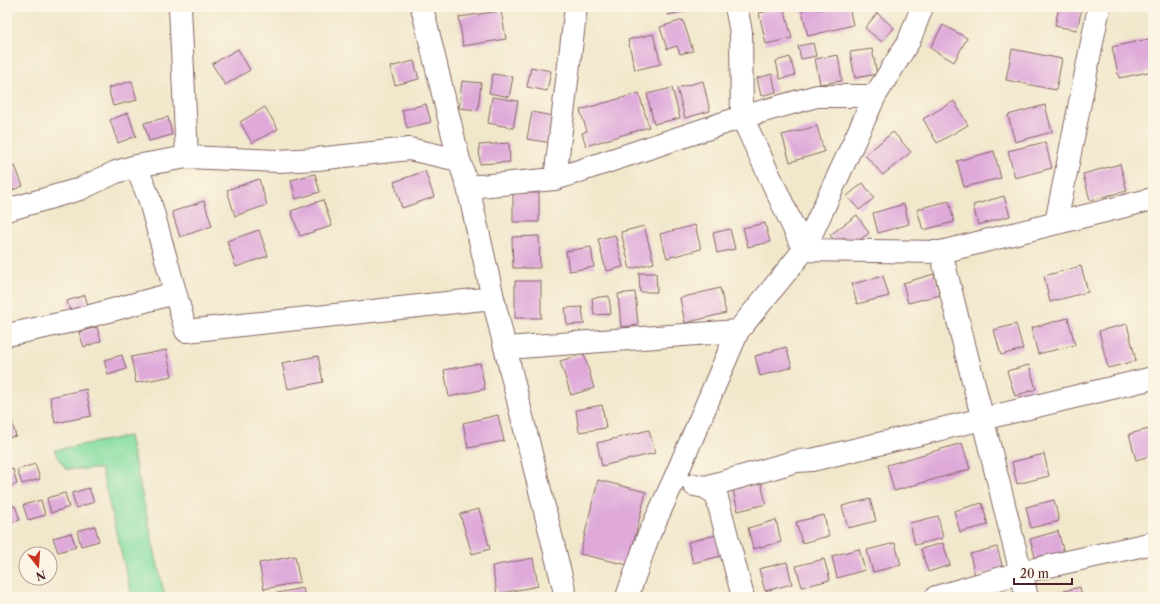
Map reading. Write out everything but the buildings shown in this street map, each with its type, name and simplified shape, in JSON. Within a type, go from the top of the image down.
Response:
[{"type":"street","points":[[180,7],[187,157]]},
{"type":"street","points":[[422,7],[459,160],[468,187],[493,298],[566,597]]},
{"type":"street","points":[[555,179],[576,7]]},
{"type":"street","points":[[736,7],[740,32],[742,117],[804,250]]},
{"type":"street","points":[[627,597],[648,537],[738,331],[804,250],[875,96],[909,41],[922,7]]},
{"type":"street","points":[[1056,223],[1099,7]]},
{"type":"street","points":[[468,187],[555,179],[742,117],[817,96],[875,96]]},
{"type":"street","points":[[7,210],[80,189],[116,172],[136,166],[187,157],[278,161],[317,159],[409,149],[459,160]]},
{"type":"street","points":[[136,166],[149,198],[186,331],[493,298]]},
{"type":"street","points":[[804,250],[941,252],[1153,199]]},
{"type":"street","points":[[941,252],[1028,597]]},
{"type":"street","points":[[7,335],[68,322],[176,292]]},
{"type":"street","points":[[506,348],[738,331]]},
{"type":"street","points":[[705,487],[797,461],[812,460],[1153,378]]},
{"type":"street","points":[[674,480],[705,487],[716,494],[743,597]]},
{"type":"street","points":[[936,597],[1022,572],[1153,542]]},
{"type":"green space","points":[[129,436],[165,597],[132,597],[101,469],[66,469],[54,450]]}]
